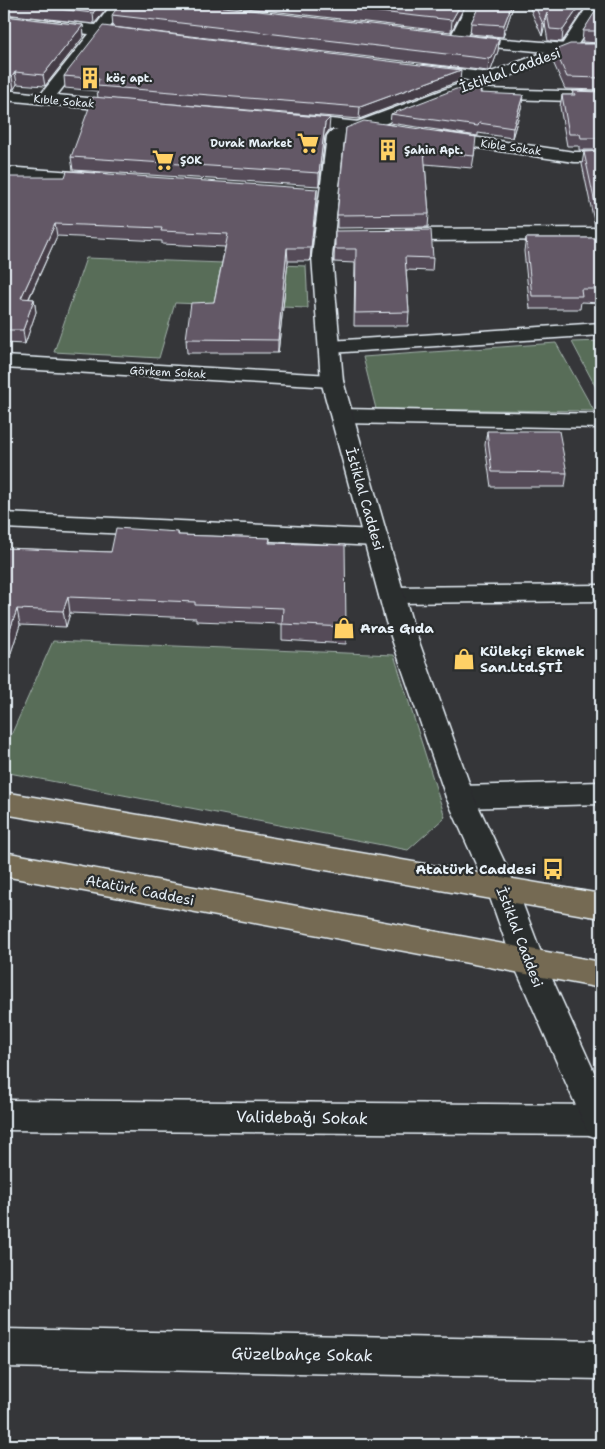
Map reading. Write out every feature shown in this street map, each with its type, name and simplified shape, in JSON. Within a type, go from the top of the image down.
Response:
[{"type":"main road","points":[[4,803],[601,906]]},
{"type":"main road","name":"Atatürk Caddesi","points":[[4,864],[528,963],[601,975]]},
{"type":"street","points":[[45,100],[120,4]]},
{"type":"street","points":[[457,40],[475,4]]},
{"type":"street","name":"İstiklal Caddesi","points":[[596,4],[567,49],[336,136],[319,195],[335,236],[322,256],[332,381],[399,622],[460,797],[502,889],[528,963],[600,1122]]},
{"type":"street","points":[[4,20],[149,36]]},
{"type":"street","points":[[438,38],[567,49],[601,49]]},
{"type":"street","points":[[411,68],[489,78]]},
{"type":"street","points":[[448,93],[601,98]]},
{"type":"street","name":"Kıble Sokak","points":[[4,95],[143,108]]},
{"type":"street","points":[[281,120],[360,126],[399,132]]},
{"type":"street","name":"Kıble Sokak","points":[[419,134],[574,157],[601,157]]},
{"type":"street","points":[[4,172],[122,180]]},
{"type":"street","points":[[375,235],[601,234]]},
{"type":"street","points":[[330,348],[601,329]]},
{"type":"street","name":"Görkem Sokak","points":[[4,362],[332,381]]},
{"type":"street","points":[[342,416],[601,421]]},
{"type":"street","points":[[4,520],[376,538]]},
{"type":"street","points":[[392,595],[601,593]]},
{"type":"street","points":[[460,797],[601,793]]},
{"type":"street","name":"Validebağı Sokak","points":[[4,1114],[600,1122]]},
{"type":"street","name":"Güzelbahçe Sokak","points":[[4,1348],[601,1360]]},
{"type":"green space","points":[[86,258],[306,266],[308,308],[175,303],[159,358],[54,352]]},
{"type":"green space","points":[[601,341],[601,397],[572,342]]},
{"type":"green space","points":[[556,343],[594,411],[376,409],[363,357]]},
{"type":"green space","points":[[53,641],[394,655],[445,817],[408,850],[4,772],[4,751]]},
{"type":"building","points":[[15,4],[100,4],[93,13]]},
{"type":"building","points":[[120,4],[198,4],[499,39],[492,58],[489,59],[112,15]]},
{"type":"building","points":[[308,4],[461,4],[452,20]]},
{"type":"building","points":[[480,4],[512,4],[504,25],[471,23]]},
{"type":"building","points":[[534,4],[581,4],[563,30],[550,29],[547,13],[543,24]]},
{"type":"building","points":[[600,4],[601,31],[583,31]]},
{"type":"building","points":[[4,16],[83,25],[43,75],[15,72],[12,77],[4,77]]},
{"type":"building","points":[[103,26],[461,70],[360,107],[97,86],[99,79],[64,76]]},
{"type":"building","points":[[570,44],[601,44],[601,78],[567,77],[555,50]]},
{"type":"building","points":[[456,89],[481,90],[480,93],[523,95],[513,128],[479,123],[478,126],[391,114]]},
{"type":"building","points":[[573,91],[601,92],[601,138],[581,138],[580,134],[569,134],[562,95],[575,95]]},
{"type":"building","points":[[93,97],[330,118],[325,123],[319,173],[71,157]]},
{"type":"building","points":[[364,121],[476,137],[474,156],[424,151],[429,214],[337,215],[346,128]]},
{"type":"building","points":[[601,151],[601,214],[597,213],[584,152]]},
{"type":"building","points":[[67,171],[317,189],[311,248],[287,248],[278,340],[186,339],[191,303],[214,302],[228,234],[161,231],[162,228],[55,224],[21,298],[34,299],[23,330],[4,330],[4,177],[65,177]]},
{"type":"building","points":[[431,230],[433,258],[405,257],[409,312],[355,313],[356,249],[335,249],[335,231]]},
{"type":"building","points":[[526,238],[601,238],[601,289],[581,289],[582,296],[532,296]]},
{"type":"building","points":[[487,431],[559,431],[567,473],[492,472]]},
{"type":"building","points":[[116,528],[178,532],[178,535],[270,538],[269,543],[345,545],[346,627],[282,624],[283,608],[195,605],[195,602],[68,597],[63,611],[17,609],[4,648],[4,548],[111,552]]},
{"type":"place","name":"köç apt.","points":[[90,78]]},
{"type":"place","name":"Durak Market","points":[[308,143]]},
{"type":"place","name":"Şahin Apt.","points":[[388,150]]},
{"type":"place","name":"ŞOK","points":[[163,160]]},
{"type":"place","name":"Aras Gıda","points":[[344,628]]},
{"type":"place","name":"Külekçi Ekmek San.Ltd.ŞTİ","points":[[464,659]]},
{"type":"place","name":"Atatürk Caddesi","points":[[553,869]]}]
